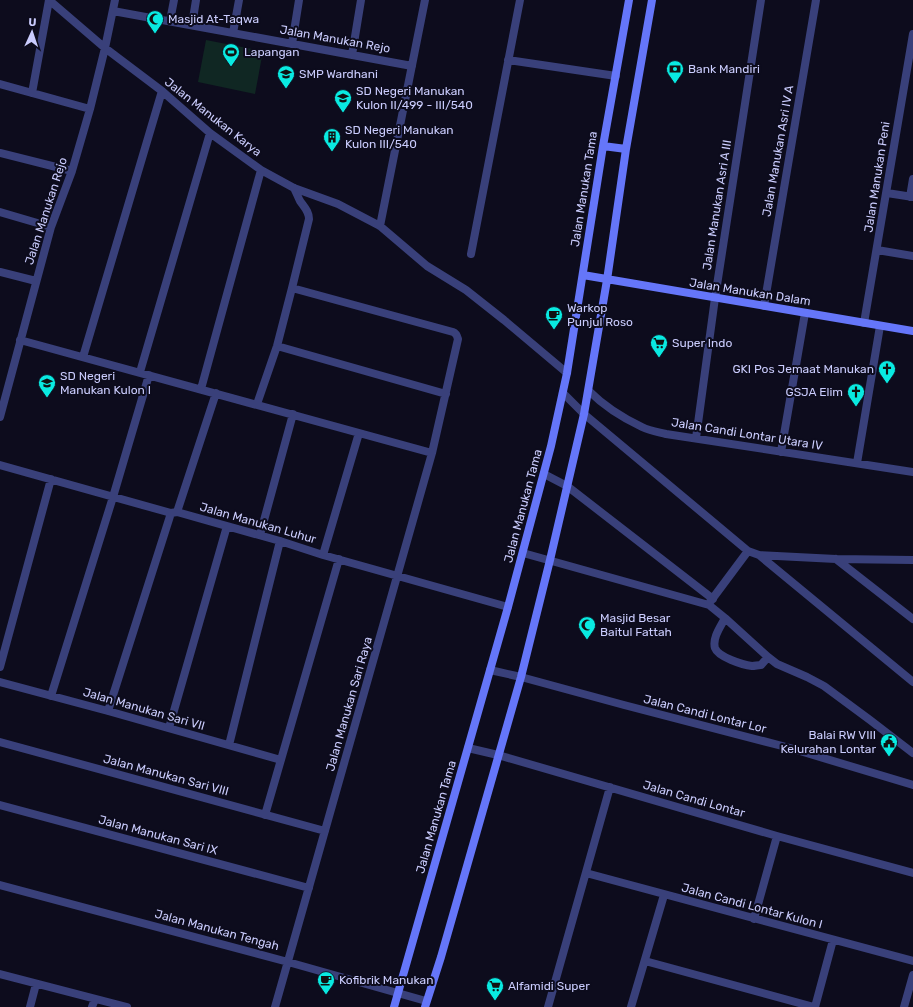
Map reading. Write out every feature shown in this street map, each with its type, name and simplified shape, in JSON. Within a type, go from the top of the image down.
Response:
[{"type":"street","points":[[32,93],[49,0]]},
{"type":"street","name":"Jalan Manukan Karya","points":[[49,0],[105,48],[162,92],[210,133],[261,170],[294,188],[338,204],[380,226],[427,266],[466,290],[567,373]]},
{"type":"street","name":"Jalan Manukan Rejo","points":[[0,417],[51,226],[72,171],[90,109],[115,0]]},
{"type":"street","points":[[170,21],[174,0]]},
{"type":"street","points":[[192,25],[196,0]]},
{"type":"street","points":[[233,33],[239,0]]},
{"type":"street","points":[[292,44],[299,0]]},
{"type":"street","points":[[352,55],[361,0]]},
{"type":"street","points":[[380,226],[425,0]]},
{"type":"street","points":[[471,254],[520,0]]},
{"type":"street","name":"Jalan Manukan Tama","points":[[394,1007],[523,553],[544,474],[563,393],[603,146],[629,0]]},
{"type":"street","points":[[426,1004],[441,957],[521,677],[584,414],[608,280],[626,149],[652,0]]},
{"type":"street","name":"Jalan Manukan Asri A III","points":[[696,438],[715,298],[761,0]]},
{"type":"street","name":"Jalan Manukan Asri IV A","points":[[764,306],[816,0]]},
{"type":"street","name":"Jalan Manukan Rejo","points":[[113,11],[412,66]]},
{"type":"street","name":"Jalan Manukan Peni","points":[[864,323],[913,34]]},
{"type":"street","points":[[508,60],[616,76]]},
{"type":"street","points":[[0,84],[90,109]]},
{"type":"street","points":[[83,357],[162,92]]},
{"type":"street","points":[[140,372],[210,133]]},
{"type":"street","points":[[603,146],[626,149]]},
{"type":"street","points":[[0,152],[72,171]]},
{"type":"street","points":[[202,389],[261,170]]},
{"type":"street","points":[[887,193],[912,197],[913,178]]},
{"type":"street","points":[[257,404],[277,346],[309,219],[309,214],[300,201],[294,188]]},
{"type":"street","points":[[0,212],[51,226]]},
{"type":"street","points":[[877,250],[913,256]]},
{"type":"street","points":[[0,272],[36,281]]},
{"type":"street","name":"Jalan Manukan Dalam","points":[[583,275],[913,331]]},
{"type":"street","name":"Jalan Manukan Sari Raya","points":[[275,1007],[432,453],[457,344],[456,333],[292,288]]},
{"type":"street","points":[[781,452],[805,313]]},
{"type":"street","points":[[857,463],[880,326]]},
{"type":"street","points":[[20,340],[432,453]]},
{"type":"street","points":[[277,346],[446,394]]},
{"type":"street","points":[[51,696],[149,375]]},
{"type":"street","name":"Jalan Candi Lontar Utara IV","points":[[589,391],[608,407],[643,427],[666,434],[913,472]]},
{"type":"street","points":[[563,393],[584,414],[748,551],[759,555],[836,559],[913,560]]},
{"type":"street","points":[[108,711],[174,512],[216,394]]},
{"type":"street","points":[[260,535],[293,414]]},
{"type":"street","points":[[323,555],[359,433]]},
{"type":"street","name":"Jalan Manukan Luhur","points":[[0,465],[113,497],[260,535],[323,555],[508,607]]},
{"type":"street","points":[[544,474],[567,486],[711,602],[725,618],[777,664],[824,686],[913,753]]},
{"type":"street","points":[[0,667],[51,479]]},
{"type":"street","points":[[169,728],[227,526]]},
{"type":"street","points":[[229,745],[280,541]]},
{"type":"street","points":[[711,602],[748,551]]},
{"type":"street","points":[[523,553],[711,602]]},
{"type":"street","points":[[759,555],[913,682]]},
{"type":"street","points":[[265,815],[339,559]]},
{"type":"street","points":[[836,559],[913,619]]},
{"type":"street","points":[[725,618],[718,630],[716,638],[715,647],[719,654],[752,666],[761,665],[768,657]]},
{"type":"street","name":"Jalan Candi Lontar Lor","points":[[490,670],[790,748],[913,784]]},
{"type":"street","name":"Jalan Manukan Sari VII","points":[[0,682],[281,760]]},
{"type":"street","name":"Jalan Manukan Sari VIII","points":[[0,742],[325,831]]},
{"type":"street","name":"Jalan Candi Lontar","points":[[468,748],[498,755],[777,836],[913,873]]},
{"type":"street","points":[[548,1007],[610,787]]},
{"type":"street","name":"Jalan Manukan Sari IX","points":[[0,805],[309,888]]},
{"type":"street","points":[[754,919],[777,836]]},
{"type":"street","name":"Jalan Candi Lontar Kulon I","points":[[586,873],[913,961]]},
{"type":"street","name":"Jalan Manukan Tengah","points":[[0,885],[399,992],[426,1004]]},
{"type":"street","points":[[631,1007],[664,895]]},
{"type":"street","points":[[645,962],[814,1007],[833,940]]},
{"type":"street","points":[[0,974],[94,1003],[127,1007]]},
{"type":"street","points":[[904,1007],[913,975]]},
{"type":"street","points":[[30,1007],[36,984]]},
{"type":"green space","name":"Lapangan","points":[[206,40],[263,51],[255,94],[198,82]]},
{"type":"place","name":"Masjid At-Taqwa","points":[[155,34]]},
{"type":"place","name":"Lapangan","points":[[231,67]]},
{"type":"place","name":"Bank Mandiri","points":[[675,84]]},
{"type":"place","name":"SMP Wardhani","points":[[286,89]]},
{"type":"place","name":"SD Negeri Manukan Kulon II/499 - III/540","points":[[343,113]]},
{"type":"place","name":"SD Negeri Manukan Kulon III/540","points":[[332,152]]},
{"type":"place","name":"Warkop Punjul Roso","points":[[554,330]]},
{"type":"place","name":"Super Indo","points":[[659,358]]},
{"type":"place","name":"GKI Pos Jemaat Manukan","points":[[887,384]]},
{"type":"place","name":"SD Negeri Manukan Kulon I","points":[[47,398]]},
{"type":"place","name":"GSJA Elim","points":[[856,407]]},
{"type":"place","name":"Masjid Besar Baitul Fattah","points":[[587,640]]},
{"type":"place","name":"Balai RW VIII Kelurahan Lontar","points":[[889,757]]},
{"type":"place","name":"Kofibrik Manukan","points":[[326,995]]},
{"type":"place","name":"Alfamidi Super","points":[[495,1001]]}]
